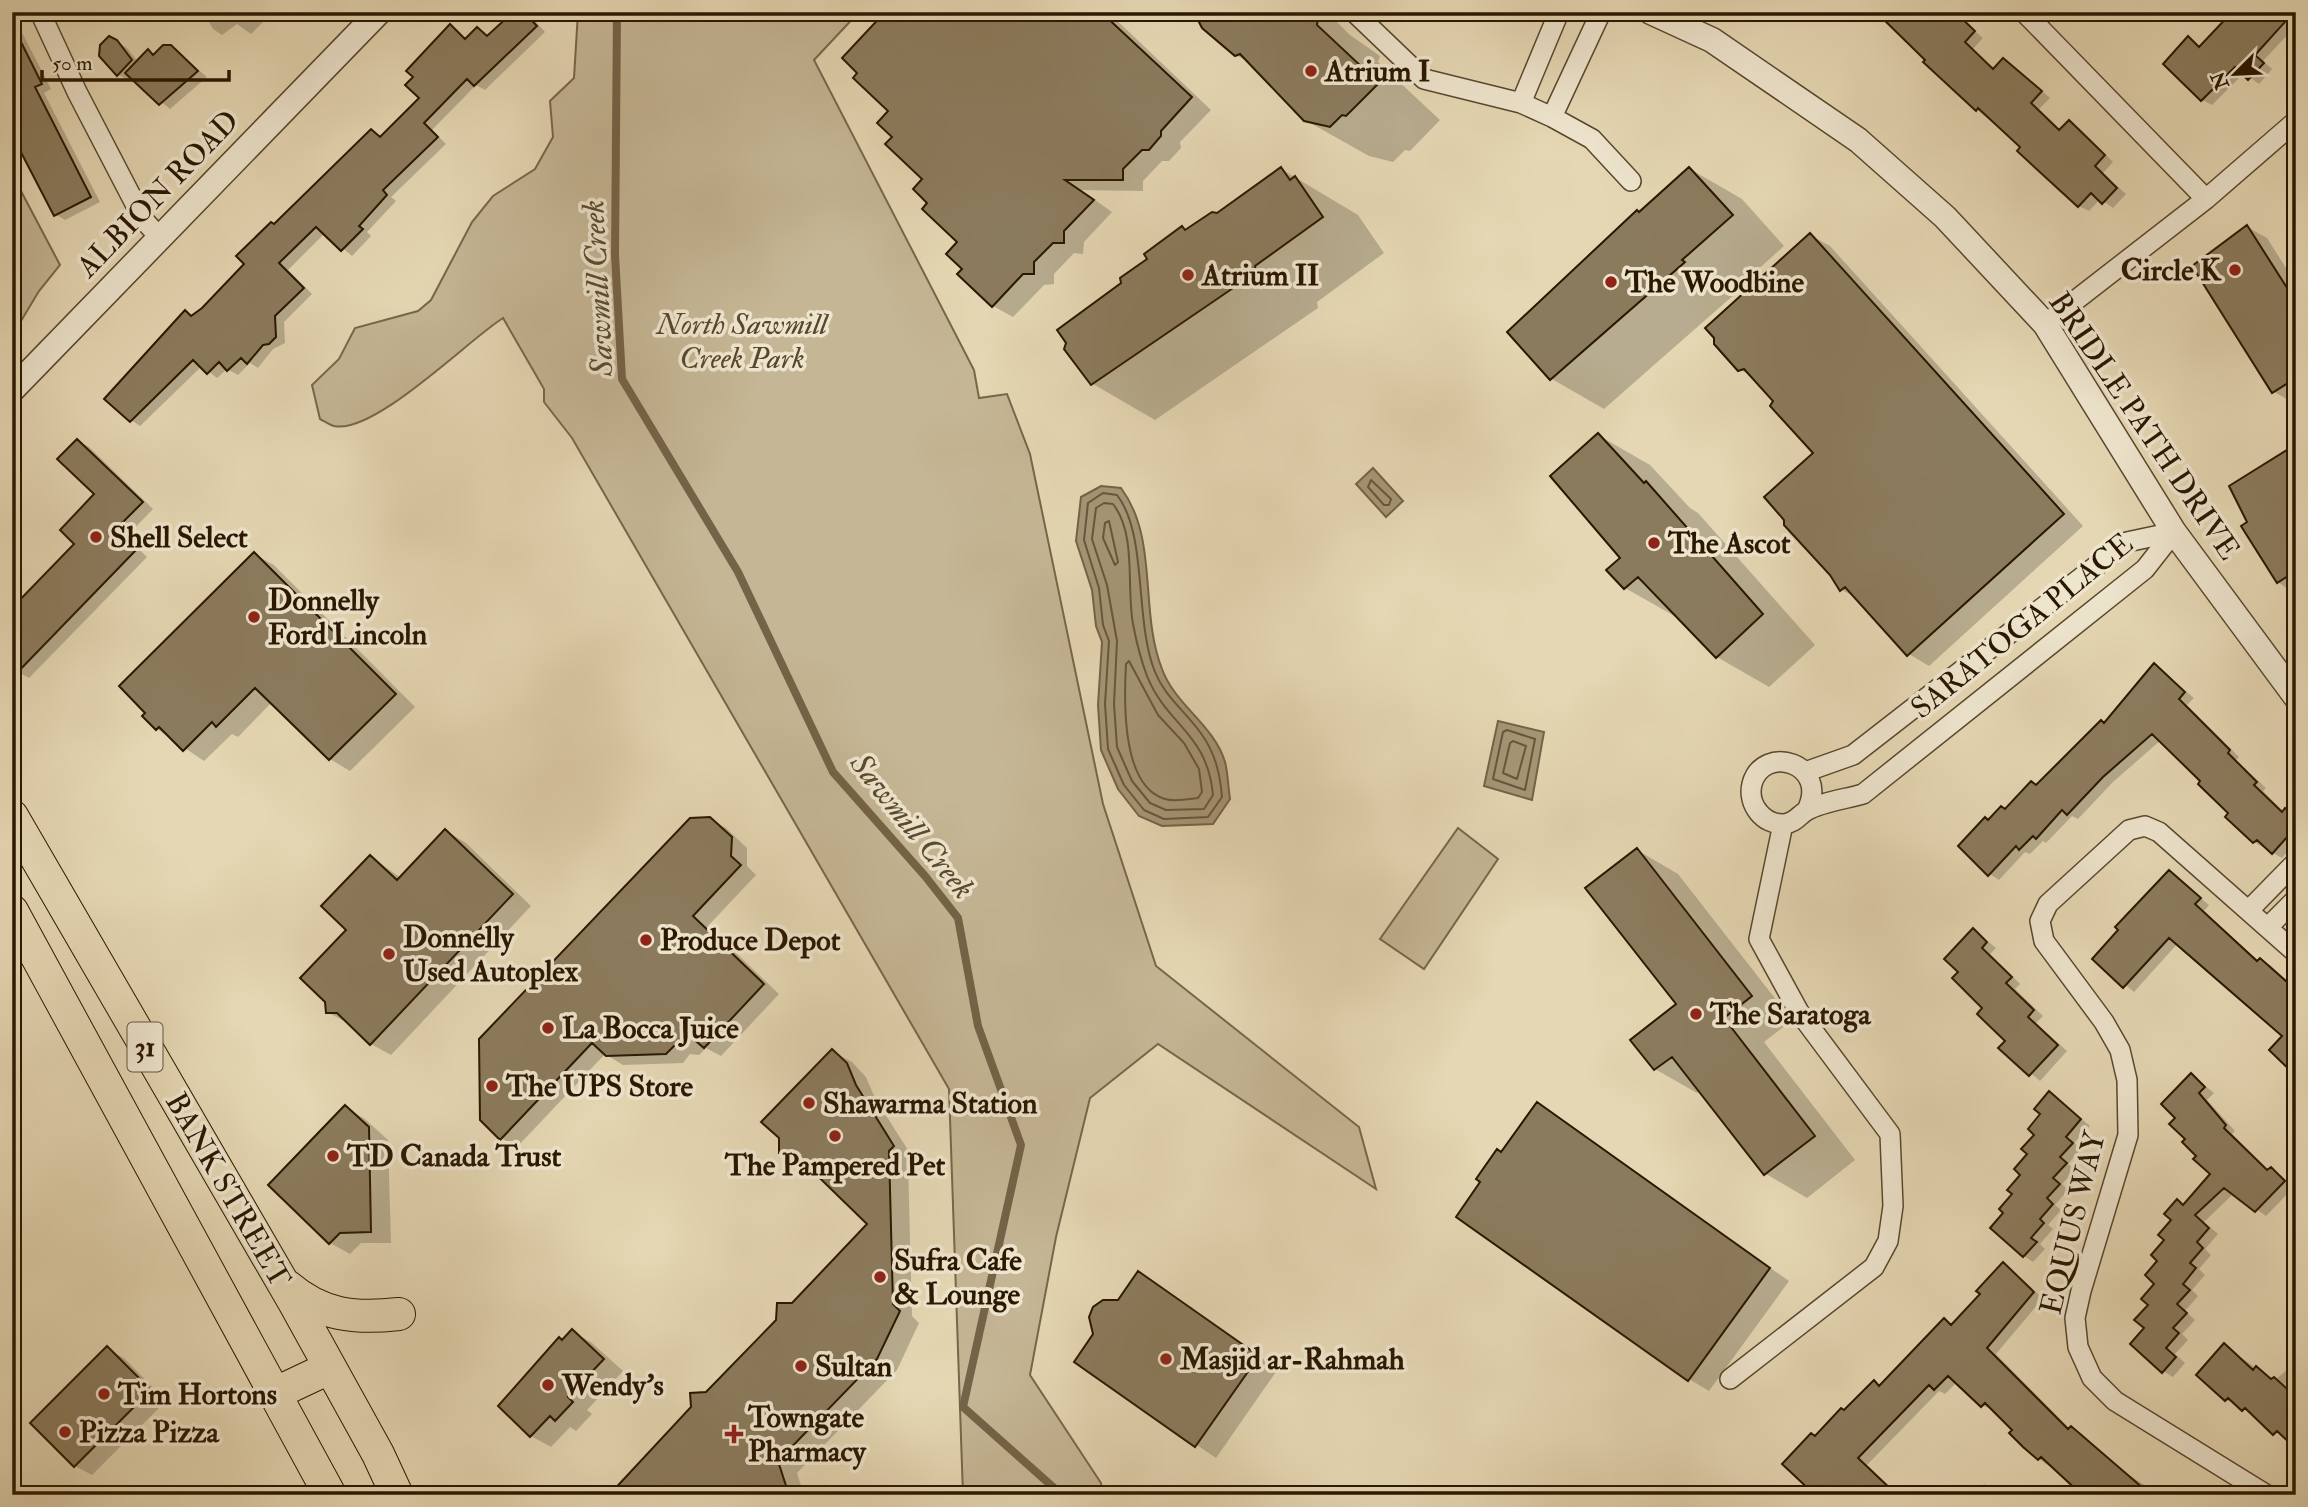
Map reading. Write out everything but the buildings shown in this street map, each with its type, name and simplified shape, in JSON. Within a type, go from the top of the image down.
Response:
[{"type":"main road","name":"BANK STREET","points":[[12,816],[281,1281],[378,1454],[397,1495]]},
{"type":"main road","name":"BANK STREET","points":[[12,911],[314,1460],[330,1495]]},
{"type":"main road","points":[[40,958],[80,936]]},
{"type":"main road","points":[[281,1281],[315,1308],[346,1315],[399,1314]]},
{"type":"main road","points":[[276,1392],[329,1368]]},
{"type":"main road","points":[[314,1460],[317,1495]]},
{"type":"street","points":[[40,12],[77,92],[143,219],[159,237]]},
{"type":"street","name":"ALBION ROAD","points":[[12,390],[379,12]]},
{"type":"street","points":[[1354,12],[1424,79],[1521,103],[1552,117],[1591,139],[1631,181]]},
{"type":"street","points":[[1521,103],[1559,12]]},
{"type":"street","points":[[1552,117],[1601,12]]},
{"type":"street","name":"BRIDLE PATH DRIVE","points":[[1651,12],[1712,40],[1858,140],[1945,218],[2045,324],[2174,532],[2296,697]]},
{"type":"street","points":[[2024,12],[2206,199]]},
{"type":"street","points":[[2045,324],[2206,199],[2296,121]]},
{"type":"street","name":"SARATOGA PLACE","points":[[1805,772],[1853,755],[2127,542],[2174,532]]},
{"type":"street","name":"SARATOGA PLACE","points":[[1807,810],[1863,794],[2145,569],[2174,532]]},
{"type":"street","points":[[1781,761],[1794,764],[1805,772],[1813,791],[1807,810],[1797,820],[1783,824],[1760,815],[1753,805],[1752,782],[1768,764],[1781,761]]},
{"type":"street","points":[[1730,1379],[1874,1267],[1888,1241],[1893,1206],[1890,1134],[1799,1012],[1759,939],[1783,824]]},
{"type":"street","name":"EQUUS WAY","points":[[2267,1495],[2115,1401],[2092,1378],[2078,1347],[2076,1318],[2081,1291],[2128,1135],[2127,1080],[2120,1050],[2104,1022],[2044,940],[2040,921],[2048,904],[2129,830],[2145,825],[2159,832],[2296,953]]},
{"type":"street","points":[[2249,910],[2296,862]]},
{"type":"street","points":[[2268,927],[2296,899]]},
{"type":"green space","name":"North Sawmill Creek Park","points":[[578,12],[859,12],[814,60],[974,370],[979,398],[1007,394],[1030,454],[1103,804],[1156,966],[1359,1127],[1376,1189],[1158,1044],[1090,1098],[1056,1237],[1030,1375],[1101,1483],[1102,1495],[963,1495],[949,1089],[572,438],[544,402],[544,389],[503,318],[396,402],[372,416],[351,425],[334,426],[320,419],[312,385],[339,359],[355,328],[418,311],[431,300],[472,222],[493,196],[535,169],[553,137],[550,101],[574,78]]},
{"type":"green space","points":[[12,174],[60,265],[39,291],[12,336]]},
{"type":"green space","points":[[1458,828],[1498,859],[1424,969],[1380,939]]},
{"type":"water","points":[[1373,468],[1403,501],[1386,517],[1356,484]]},
{"type":"water","points":[[1101,486],[1121,488],[1133,508],[1145,552],[1151,623],[1162,669],[1176,694],[1212,737],[1225,762],[1230,799],[1213,824],[1162,826],[1139,816],[1118,789],[1101,750],[1098,705],[1102,642],[1096,626],[1092,590],[1076,541],[1081,497]]},
{"type":"water","points":[[1498,721],[1544,732],[1532,800],[1484,786]]},
{"type":"waterway","name":"Sawmill Creek","points":[[617,12],[615,255],[622,379],[738,572],[833,772],[925,876],[958,918],[978,1026],[1021,1145],[963,1407],[1062,1495]]},
{"type":"place","name":"Atrium I","points":[[1311,71]]},
{"type":"place","name":"Circle K","points":[[2235,270]]},
{"type":"place","name":"Atrium II","points":[[1188,275]]},
{"type":"place","name":"The Woodbine","points":[[1611,282]]},
{"type":"place","name":"Shell Select","points":[[96,537]]},
{"type":"place","name":"The Ascot","points":[[1654,543]]},
{"type":"place","name":"Donnelly Ford Lincoln","points":[[254,617]]},
{"type":"place","name":"Produce Depot","points":[[646,940]]},
{"type":"place","name":"Donnelly Used Autoplex","points":[[389,954]]},
{"type":"place","name":"The Saratoga","points":[[1696,1014]]},
{"type":"place","name":"La Bocca Juice","points":[[548,1028]]},
{"type":"place","name":"The UPS Store","points":[[492,1086]]},
{"type":"place","name":"Shawarma Station","points":[[809,1103]]},
{"type":"place","name":"The Pampered Pet","points":[[835,1136]]},
{"type":"place","name":"TD Canada Trust","points":[[333,1156]]},
{"type":"place","name":"Sufra Cafe & Lounge","points":[[880,1277]]},
{"type":"place","name":"Masjid ar-Rahmah","points":[[1166,1359]]},
{"type":"place","name":"Sultan","points":[[801,1366]]},
{"type":"place","name":"Wendy's","points":[[548,1385]]},
{"type":"place","name":"Tim Hortons","points":[[104,1394]]},
{"type":"place","name":"Pizza Pizza","points":[[65,1432]]},
{"type":"place","name":"Towngate Pharmacy","points":[[734,1434]]}]
